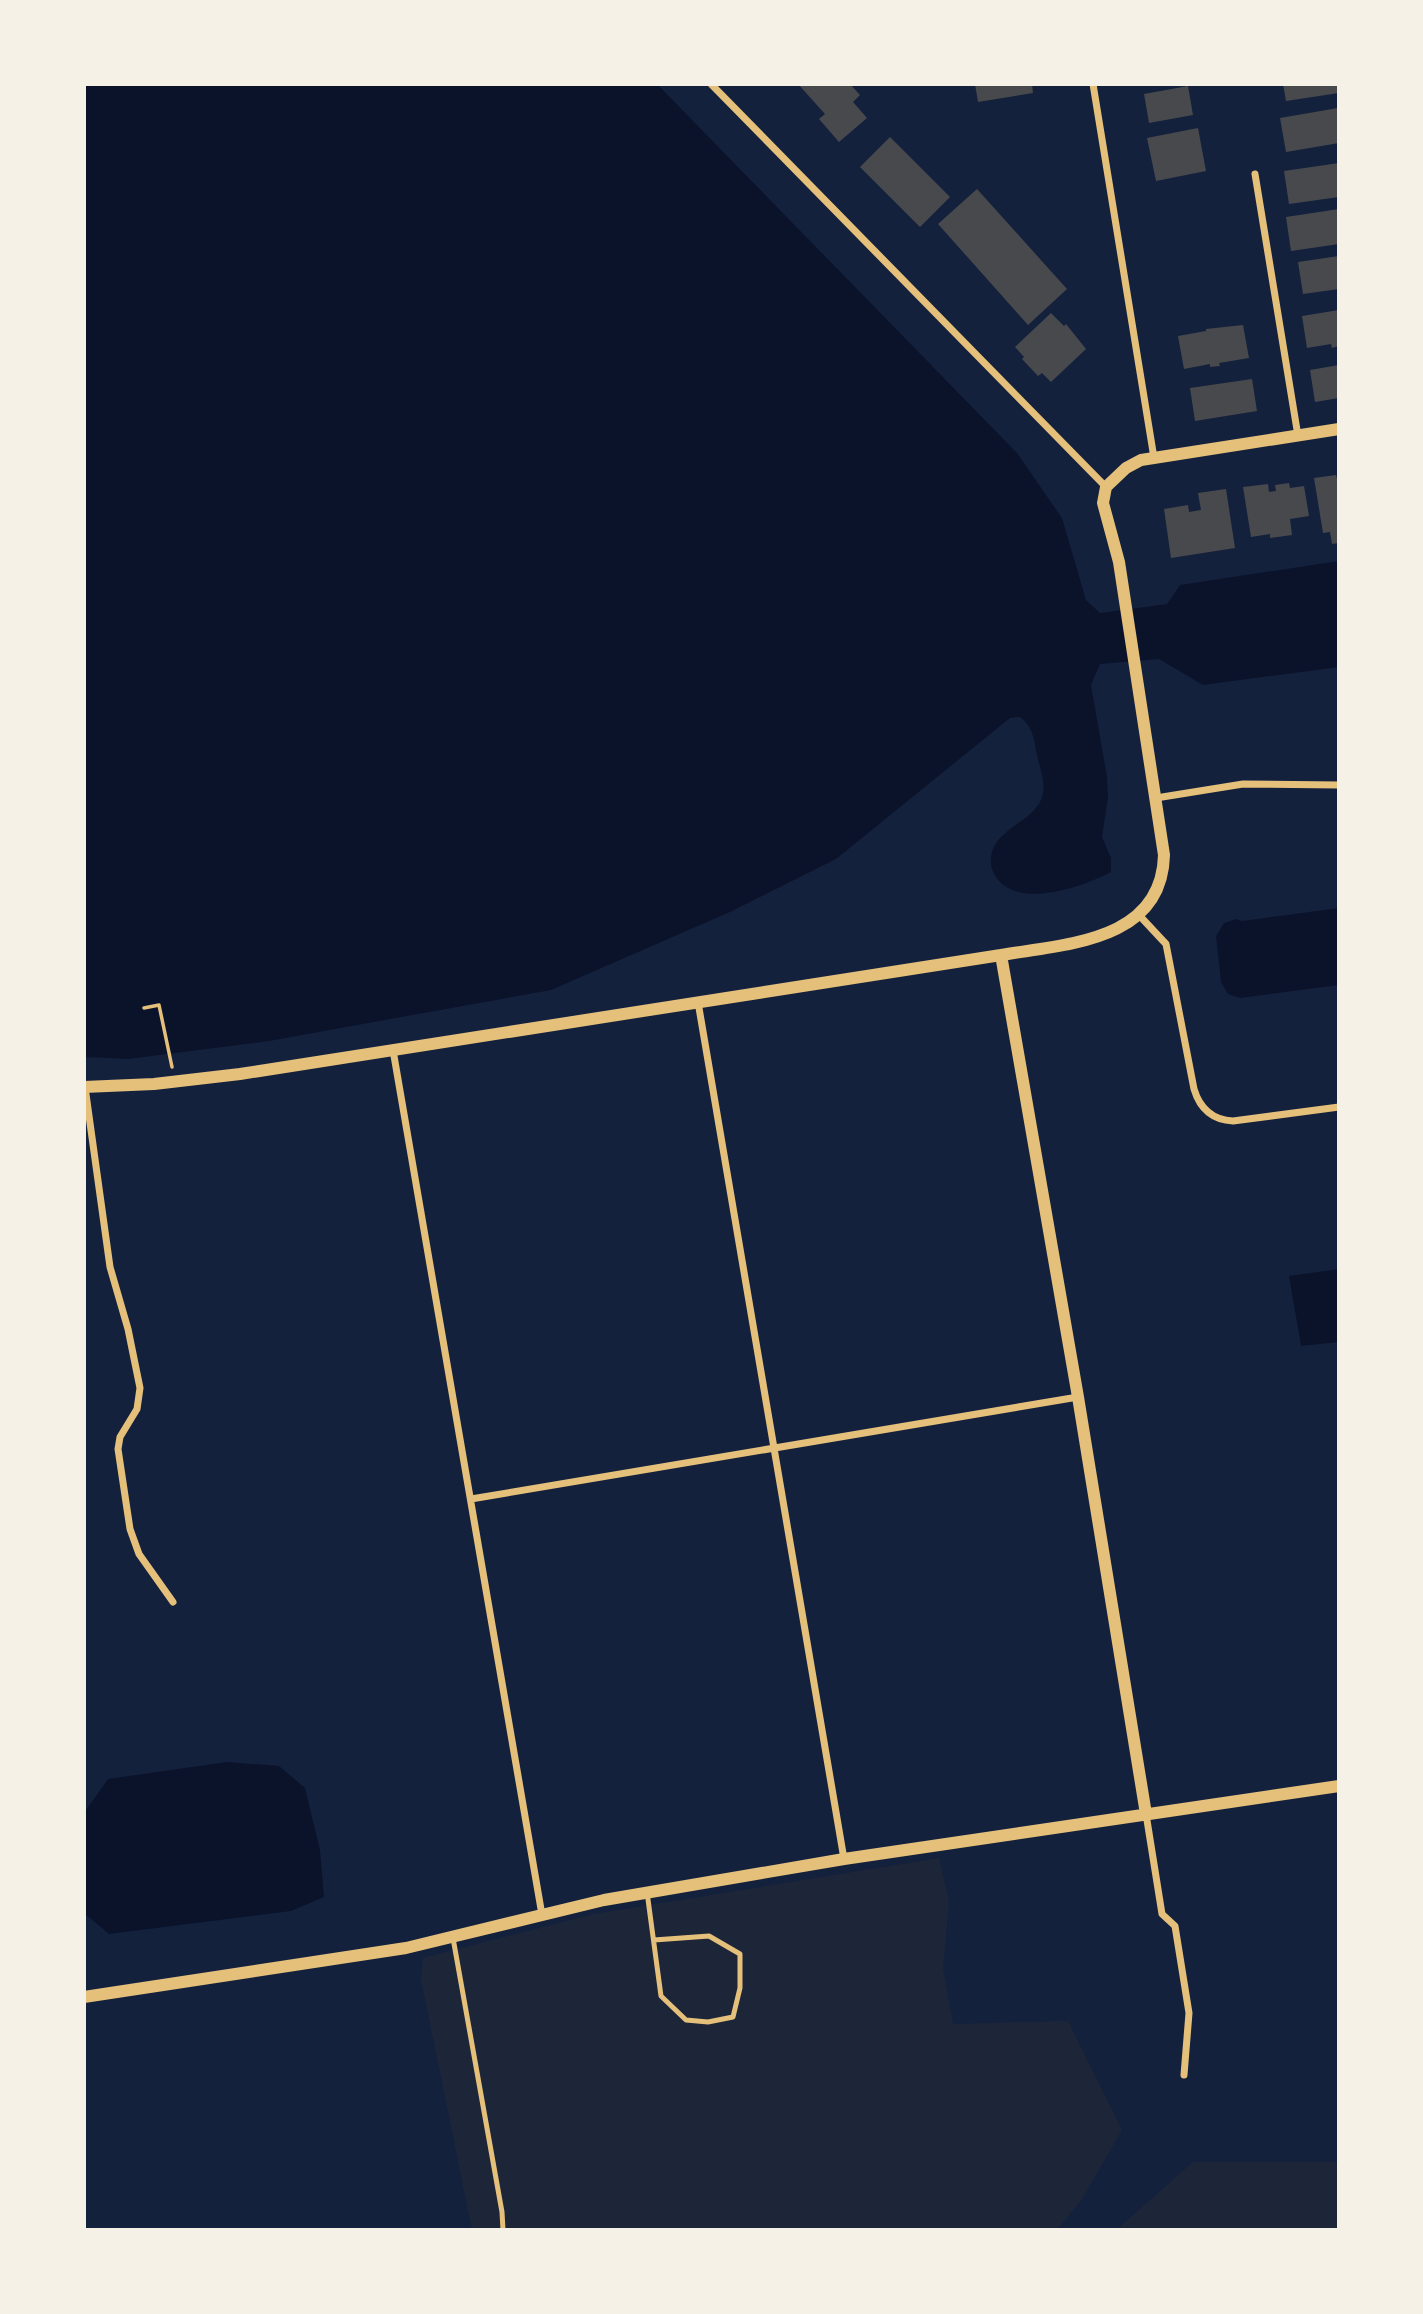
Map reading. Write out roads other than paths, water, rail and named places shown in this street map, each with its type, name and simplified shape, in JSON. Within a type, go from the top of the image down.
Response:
[{"type":"street","points":[[711,84],[1106,487]]},
{"type":"street","points":[[1093,84],[1154,458]]},
{"type":"street","points":[[1255,174],[1298,436]]},
{"type":"street","points":[[173,1602],[139,1555],[130,1529],[118,1449],[120,1437],[136,1409],[140,1388],[128,1329],[110,1267],[84,1087],[132,1086],[210,1078],[1090,940],[1111,933],[1139,914],[1155,893],[1161,880],[1164,846],[1117,549],[1105,515],[1103,494],[1106,487],[1132,464],[1154,458],[1339,429]]},
{"type":"street","points":[[1156,799],[1243,784],[1339,785]]},
{"type":"street","points":[[1139,914],[1166,944],[1194,1089],[1200,1104],[1208,1113],[1233,1121],[1339,1107]]},
{"type":"street","points":[[1001,954],[1078,1397],[1162,1914],[1175,1926],[1189,2013],[1184,2075]]},
{"type":"street","points":[[698,1001],[844,1859]]},
{"type":"street","points":[[393,1050],[542,1914]]},
{"type":"street","points":[[471,1499],[1078,1397]]},
{"type":"street","points":[[84,1997],[367,1955],[453,1938],[592,1902],[647,1892],[844,1859],[1339,1786]]},
{"type":"lane","points":[[647,1892],[661,1996],[686,2020],[708,2022],[733,2017],[740,1988],[740,1954],[709,1936],[654,1940]]},
{"type":"lane","points":[[453,1938],[503,2230]]}]
